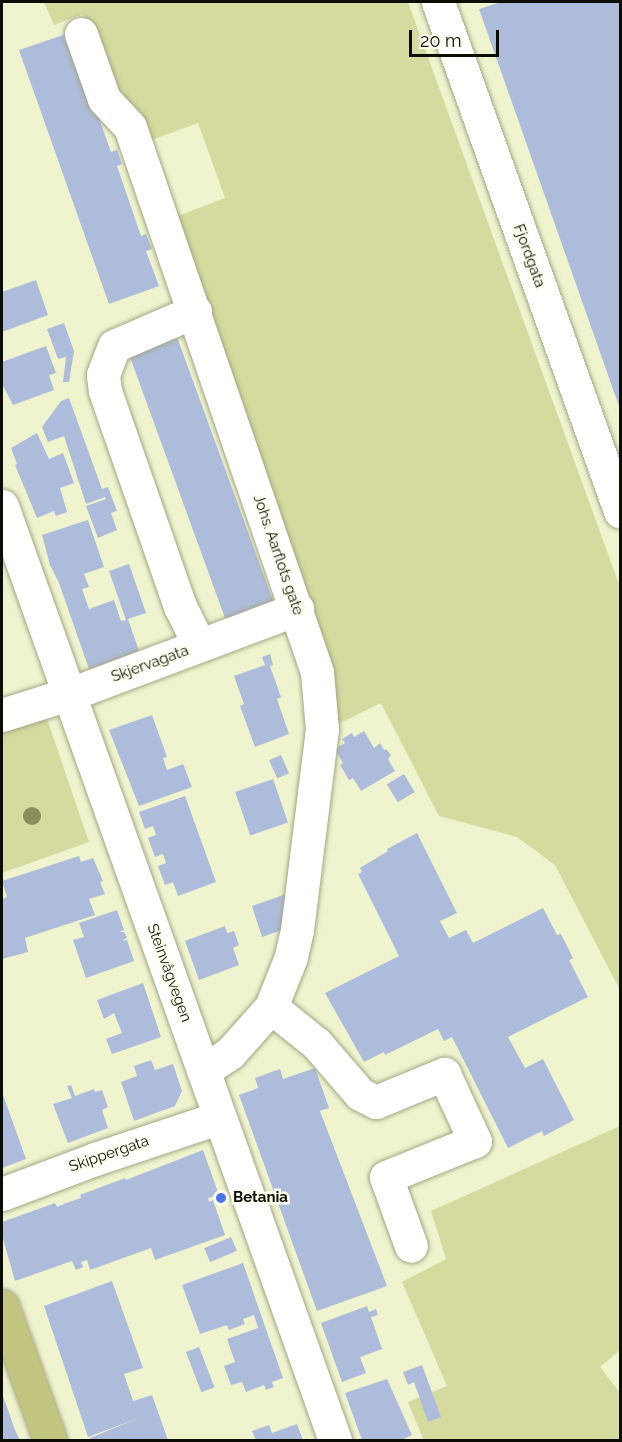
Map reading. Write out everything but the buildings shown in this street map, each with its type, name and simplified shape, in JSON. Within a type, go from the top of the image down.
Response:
[{"type":"main road","points":[[2,1306],[50,1440]]},
{"type":"street","name":"Fjordgata","points":[[438,2],[621,511]]},
{"type":"street","name":"Johs. Aarflots gate","points":[[81,34],[104,99],[130,128],[195,311],[317,672],[322,729],[297,930],[285,974],[271,1007],[230,1053],[203,1071]]},
{"type":"street","points":[[195,311],[114,346],[103,375],[105,391],[176,595],[199,645]]},
{"type":"street","name":"Steinvågvegen","points":[[2,506],[74,692],[218,1118],[335,1440]]},
{"type":"street","name":"Skjervagata","points":[[2,715],[74,692],[297,609]]},
{"type":"street","points":[[271,1007],[316,1043],[360,1094],[376,1102],[444,1074],[475,1141],[386,1177],[411,1246]]},
{"type":"street","name":"Skippergata","points":[[2,1194],[95,1159],[218,1118]]},
{"type":"green space","points":[[44,2],[408,2],[620,587],[620,990],[555,865],[517,837],[439,816],[381,703],[332,727],[331,667],[314,611],[173,218],[225,198],[198,123],[146,142],[112,94],[83,14],[54,25]]},
{"type":"green space","points":[[46,716],[89,842],[2,873],[2,733]]},
{"type":"green space","points":[[620,1126],[620,1350],[600,1367],[620,1393],[620,1440],[420,1440],[423,1439],[408,1402],[447,1386],[402,1282],[446,1259],[431,1211]]},
{"type":"place","name":"Betania","points":[[221,1198]]}]
